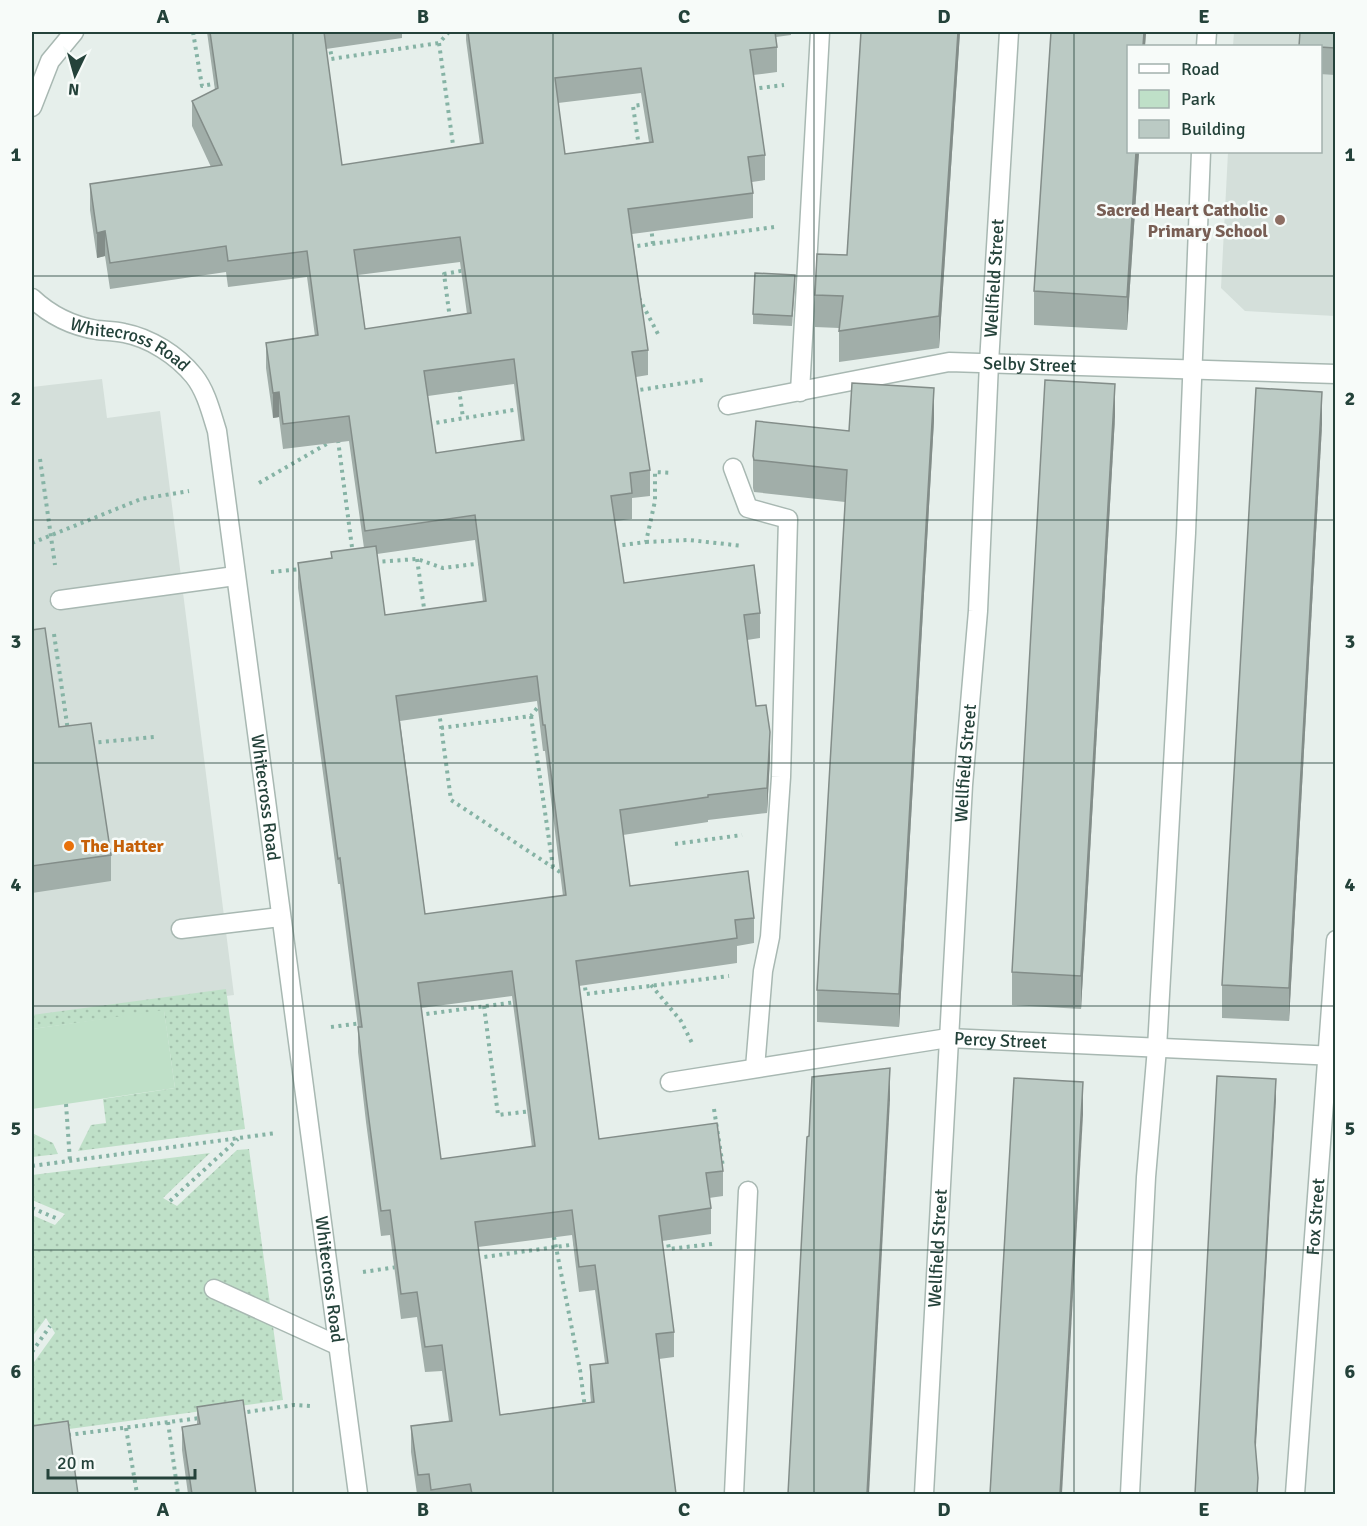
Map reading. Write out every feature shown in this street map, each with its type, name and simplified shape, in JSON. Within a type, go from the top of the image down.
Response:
[{"type":"street","points":[[32,106],[50,61],[75,32]]},
{"type":"street","points":[[800,392],[820,32]]},
{"type":"street","name":"Wellfield Street","points":[[924,1494],[963,785],[978,611],[989,363],[1009,32]]},
{"type":"street","points":[[1130,1494],[1146,1177],[1157,1048],[1193,371],[1201,153]]},
{"type":"street","name":"Whitecross Road","points":[[32,298],[40,306],[65,321],[94,329],[125,333],[151,342],[174,357],[194,376],[208,402],[217,430],[358,1494]]},
{"type":"street","name":"Selby Street","points":[[728,405],[949,362],[1335,375]]},
{"type":"street","points":[[732,468],[748,508],[788,519],[781,777],[770,937],[763,971],[755,1068]]},
{"type":"street","points":[[60,600],[235,576]]},
{"type":"street","points":[[181,929],[280,917]]},
{"type":"street","name":"Fox Street","points":[[1295,1494],[1311,1273],[1332,1056],[1335,940]]},
{"type":"street","name":"Percy Street","points":[[670,1082],[948,1038],[1332,1056]]},
{"type":"street","points":[[734,1494],[748,1191]]},
{"type":"street","points":[[214,1289],[339,1346]]},
{"type":"path","points":[[194,32],[202,86],[222,83]]},
{"type":"path","points":[[314,61],[439,43],[449,32]]},
{"type":"path","points":[[329,40],[332,58]]},
{"type":"path","points":[[439,43],[455,154]]},
{"type":"path","points":[[748,90],[817,80]]},
{"type":"path","points":[[639,148],[633,106],[656,103]]},
{"type":"path","points":[[625,248],[808,222]]},
{"type":"path","points":[[650,225],[653,244]]},
{"type":"path","points":[[452,329],[444,274],[470,270]]},
{"type":"path","points":[[637,293],[658,334]]},
{"type":"path","points":[[631,392],[706,380]]},
{"type":"path","points":[[459,384],[463,418]]},
{"type":"path","points":[[428,424],[530,407]]},
{"type":"path","points":[[32,543],[141,499],[179,492],[255,486],[337,438],[348,436]]},
{"type":"path","points":[[337,438],[354,564]]},
{"type":"path","points":[[645,542],[656,501],[655,472],[672,473]]},
{"type":"path","points":[[612,546],[689,540],[786,550]]},
{"type":"path","points":[[365,563],[417,559],[443,568],[488,562]]},
{"type":"path","points":[[417,559],[426,627]]},
{"type":"path","points":[[235,576],[307,569]]},
{"type":"path","points":[[546,694],[531,716],[553,868]]},
{"type":"path","points":[[438,705],[452,800],[570,879]]},
{"type":"path","points":[[441,728],[531,716]]},
{"type":"path","points":[[86,744],[154,736]]},
{"type":"path","points":[[675,844],[777,830]]},
{"type":"path","points":[[576,995],[763,971]]},
{"type":"path","points":[[583,974],[586,994]]},
{"type":"path","points":[[651,985],[681,1021],[709,1076],[725,1181],[748,1191]]},
{"type":"path","points":[[408,1017],[520,1002]]},
{"type":"path","points":[[484,1006],[498,1115],[536,1111]]},
{"type":"path","points":[[66,1104],[70,1161]]},
{"type":"path","points":[[32,1166],[310,1129]]},
{"type":"path","points":[[170,1201],[239,1138]]},
{"type":"path","points":[[32,1208],[58,1220]]},
{"type":"path","points":[[666,1232],[669,1249],[746,1240]]},
{"type":"path","points":[[554,1237],[580,1370],[586,1416]]},
{"type":"path","points":[[476,1258],[579,1244]]},
{"type":"path","points":[[329,1276],[407,1266]]},
{"type":"path","points":[[32,1352],[50,1326]]},
{"type":"path","points":[[237,1413],[294,1405],[347,1407]]},
{"type":"path","points":[[67,1436],[203,1418]]},
{"type":"path","points":[[168,1422],[178,1494]]},
{"type":"path","points":[[126,1428],[137,1494]]},
{"type":"shaded area","name":"Sacred Heart Catholic Primary School","points":[[1234,32],[1335,32],[1335,316],[1245,311],[1221,288],[1228,153],[1322,153],[1322,45],[1233,45]]},
{"type":"shaded area","points":[[102,379],[107,418],[160,411],[234,995],[32,1020],[32,387]]},
{"type":"green space","points":[[226,989],[245,1129],[78,1151],[91,1125],[106,1123],[103,1099],[175,1088],[164,1011],[32,1029],[32,1015]]},
{"type":"green space","points":[[164,1010],[175,1088],[32,1109],[32,1029]]},
{"type":"green space","points":[[32,1133],[53,1143],[58,1154],[32,1157]]},
{"type":"green space","points":[[249,1149],[283,1400],[32,1434],[32,1365],[55,1333],[46,1318],[32,1337],[32,1215],[55,1225],[65,1214],[32,1200],[32,1175],[210,1153],[163,1198],[177,1206],[237,1150]]},
{"type":"building","points":[[210,32],[324,32],[342,165],[483,143],[468,32],[775,32],[777,47],[750,50],[765,155],[748,157],[753,193],[628,209],[648,350],[632,352],[650,470],[630,473],[632,493],[611,496],[624,583],[754,565],[760,613],[744,615],[756,706],[766,705],[770,732],[767,788],[708,795],[708,797],[620,810],[630,886],[748,871],[754,918],[735,920],[737,938],[576,961],[599,1139],[717,1123],[723,1171],[706,1173],[711,1208],[659,1216],[674,1332],[656,1334],[676,1494],[472,1494],[470,1484],[431,1490],[429,1474],[418,1475],[411,1426],[452,1421],[442,1345],[425,1347],[417,1292],[401,1294],[390,1210],[381,1211],[358,1027],[362,1027],[298,563],[332,558],[331,552],[376,546],[385,615],[486,601],[475,515],[365,531],[349,416],[283,424],[279,392],[273,393],[266,343],[318,335],[307,251],[228,261],[226,246],[110,263],[105,231],[97,233],[90,184],[222,165],[192,101],[218,88]],"holes":[[[641,68],[653,142],[565,154],[555,78]],[[460,237],[471,313],[365,329],[354,250]],[[514,359],[524,440],[436,453],[424,371]],[[537,676],[566,895],[425,914],[396,696]],[[512,971],[535,1146],[441,1159],[418,983]],[[572,1210],[579,1267],[595,1265],[608,1363],[590,1365],[594,1402],[500,1415],[475,1222]]]},
{"type":"building","points":[[861,32],[958,32],[939,316],[839,331],[843,296],[815,295],[817,254],[847,255]]},
{"type":"building","points":[[1051,32],[1144,32],[1143,45],[1127,45],[1127,153],[1136,153],[1127,297],[1034,291]]},
{"type":"building","points":[[1300,32],[1335,32],[1335,48],[1322,47],[1322,45],[1299,45]]},
{"type":"building","points":[[755,273],[795,275],[792,316],[753,314]]},
{"type":"building","points":[[1045,380],[1115,384],[1081,976],[1012,972]]},
{"type":"building","points":[[852,383],[934,388],[899,994],[817,990],[847,470],[754,460],[753,456],[756,421],[849,431]]},
{"type":"building","points":[[1256,388],[1322,392],[1289,988],[1222,985]]},
{"type":"building","points":[[45,628],[59,727],[91,723],[111,855],[32,866],[32,630]]},
{"type":"building","points":[[890,1068],[867,1494],[788,1494],[812,1077]]},
{"type":"building","points":[[1217,1076],[1276,1079],[1255,1442],[1257,1494],[1195,1494]]},
{"type":"building","points":[[1014,1078],[1083,1082],[1060,1494],[990,1494]]},
{"type":"building","points":[[243,1400],[256,1494],[192,1494],[182,1427],[200,1424],[197,1407]]},
{"type":"building","points":[[68,1421],[78,1494],[32,1494],[32,1426]]},
{"type":"place","name":"Sacred Heart Catholic Primary School","points":[[1280,220]]},
{"type":"place","name":"The Hatter","points":[[69,846]]}]
